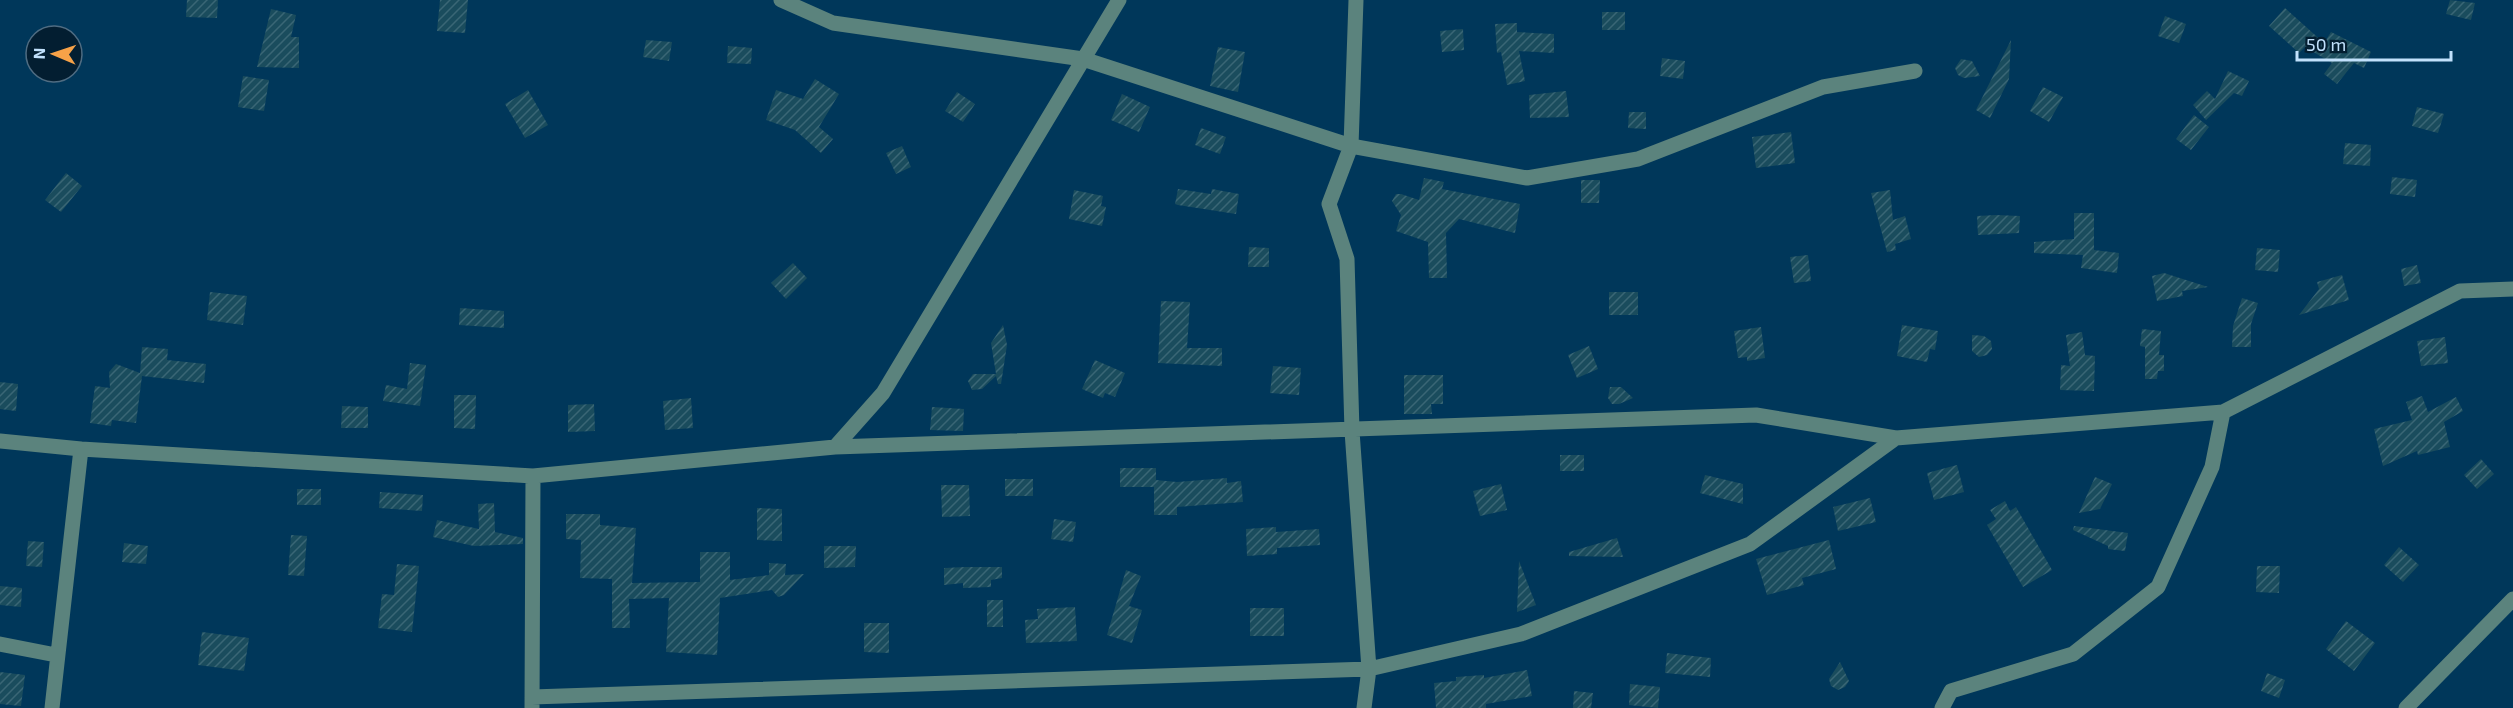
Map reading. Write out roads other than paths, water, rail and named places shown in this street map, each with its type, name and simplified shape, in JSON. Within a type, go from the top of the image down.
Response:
[{"type":"street","points":[[781,0],[833,23],[1083,59],[1350,146],[1527,178],[1638,159],[1823,87],[1915,71]]},
{"type":"street","points":[[835,447],[883,393],[1119,0]]},
{"type":"street","points":[[1356,0],[1350,146],[1329,204],[1347,259],[1352,430],[1369,669],[1364,708]]},
{"type":"street","points":[[0,441],[81,449],[533,476],[835,447],[1756,415],[1896,438],[2223,412],[2460,291],[2513,288]]},
{"type":"street","points":[[1942,708],[1951,691],[2073,654],[2158,587],[2212,467],[2223,412]]},
{"type":"street","points":[[533,476],[532,703],[1369,669],[1521,634],[1750,544],[1896,438]]},
{"type":"street","points":[[52,708],[56,655],[81,449]]},
{"type":"street","points":[[2406,708],[2513,600]]},
{"type":"street","points":[[0,644],[56,655]]}]
